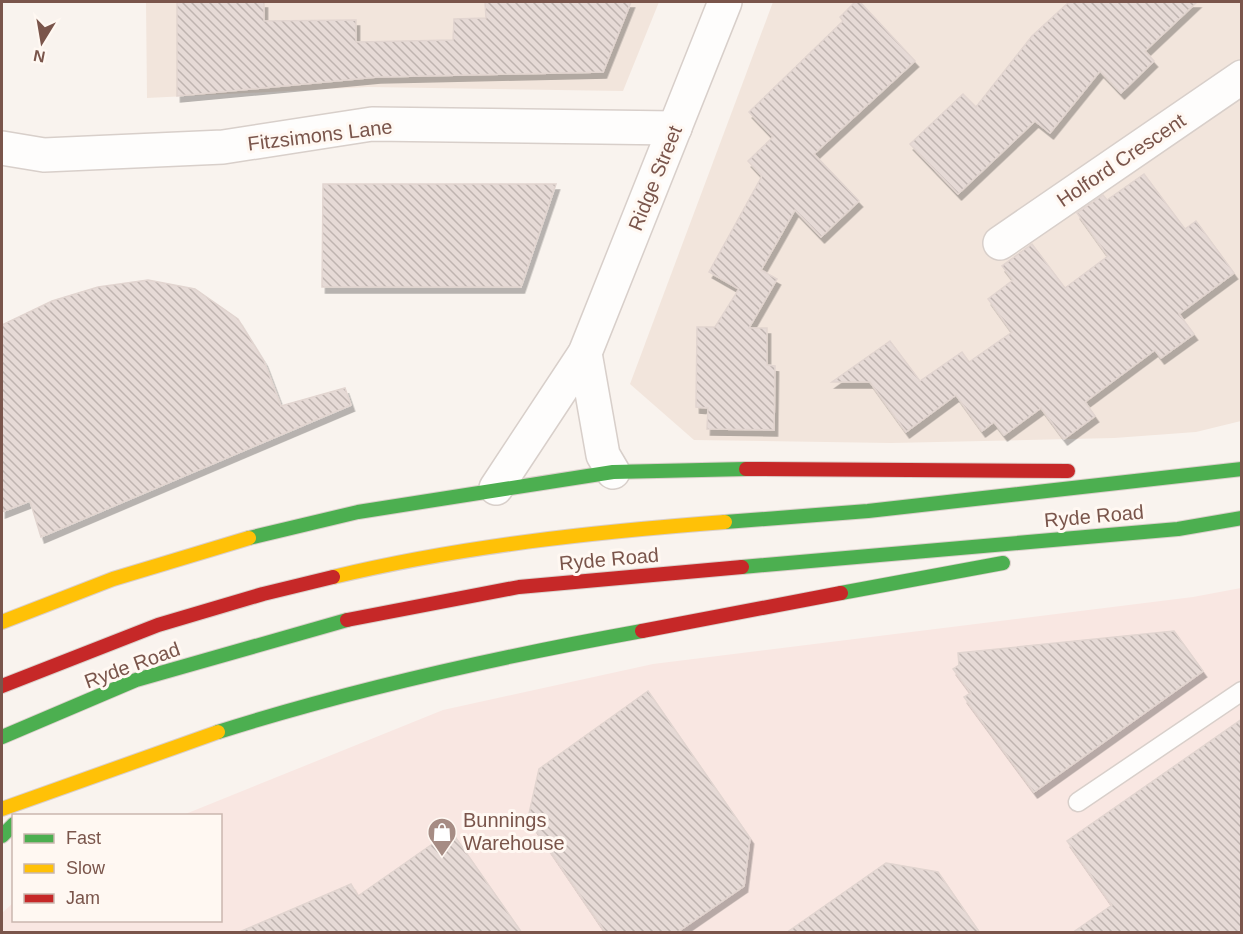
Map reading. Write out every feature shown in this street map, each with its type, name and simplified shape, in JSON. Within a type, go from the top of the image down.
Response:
[{"type":"highway","points":[[2,622],[113,579],[233,542],[358,512],[496,488],[614,472],[700,469],[1237,471]]},
{"type":"highway","name":"Ryde Road","points":[[2,686],[159,625],[252,597],[367,569],[497,545],[632,529],[868,511],[1237,471]]},
{"type":"highway","name":"Ryde Road","points":[[2,737],[147,677],[337,621],[519,587],[1178,529],[1242,518]]},
{"type":"highway","points":[[1041,555],[1178,529]]},
{"type":"highway","points":[[2,809],[211,735],[303,705],[383,684],[506,656],[1019,560]]},
{"type":"highway","points":[[2,795],[39,796]]},
{"type":"highway","points":[[23,814],[39,796]]},
{"type":"street","name":"Ridge Street","points":[[496,488],[585,353],[724,2]]},
{"type":"street","name":"Holford Crescent","points":[[1000,243],[1242,77]]},
{"type":"street","name":"Fitzsimons Lane","points":[[2,148],[44,155],[223,147],[372,124],[675,128]]},
{"type":"street","points":[[585,353],[603,455],[614,472]]},
{"type":"lane","points":[[1078,802],[1242,692]]},
{"type":"shaded area","points":[[146,2],[659,2],[623,91],[368,87],[147,98]]},
{"type":"shaded area","points":[[773,2],[1241,2],[1241,421],[1196,432],[1114,438],[891,443],[694,440],[630,384]]},
{"type":"shaded area","points":[[1241,588],[1241,932],[2,932],[2,913],[12,904],[12,922],[222,922],[222,814],[185,814],[443,710],[653,664],[1193,597]]},
{"type":"building","points":[[177,2],[264,2],[264,21],[356,20],[356,42],[453,40],[454,19],[486,18],[485,2],[631,2],[603,72],[377,77],[177,96]]},
{"type":"building","points":[[855,2],[860,2],[915,61],[814,154],[859,201],[821,237],[795,210],[761,270],[777,279],[749,328],[767,328],[767,365],[775,366],[774,430],[707,429],[708,408],[696,407],[697,327],[715,327],[739,289],[709,272],[762,176],[748,161],[773,137],[749,112],[843,21],[840,17]]},
{"type":"building","points":[[1069,2],[1197,2],[1145,51],[1154,61],[1121,93],[1100,71],[1050,133],[1035,121],[958,194],[910,144],[963,94],[976,107],[1032,36]]},
{"type":"building","points":[[1144,174],[1185,229],[1196,221],[1234,273],[1179,314],[1194,334],[1161,358],[1155,350],[1085,402],[1095,416],[1064,439],[1041,408],[1004,435],[994,422],[982,431],[956,395],[906,432],[870,382],[832,382],[890,341],[920,381],[962,352],[969,362],[1012,332],[988,299],[1013,280],[1002,266],[1032,244],[1065,288],[1108,256],[1077,213],[1103,195],[1107,200]]},
{"type":"building","points":[[323,184],[556,184],[521,287],[322,287]]},
{"type":"building","points":[[148,280],[195,289],[238,319],[264,361],[281,406],[345,388],[351,405],[41,537],[30,501],[2,512],[2,325],[52,301],[98,287]]},
{"type":"building","points":[[1174,631],[1203,671],[1034,792],[964,697],[971,693],[953,669],[959,665],[958,653]]},
{"type":"building","points":[[648,691],[750,838],[744,886],[676,933],[606,933],[528,818],[539,769]]},
{"type":"building","points":[[1242,719],[1242,933],[1072,933],[1112,905],[1067,841]]},
{"type":"building","name":"Bunnings Warehouse","points":[[451,831],[522,933],[237,933],[351,884],[358,896]]},
{"type":"building","points":[[886,863],[938,872],[980,933],[786,933]]},
{"type":"traffic: fast","points":[[249,538],[358,512],[613,472],[746,469]]},
{"type":"traffic: fast","points":[[725,522],[868,511],[1242,469]]},
{"type":"traffic: fast","points":[[742,567],[1178,529],[1242,518]]},
{"type":"traffic: fast","points":[[841,593],[1003,563]]},
{"type":"traffic: fast","points":[[2,737],[136,680],[347,620]]},
{"type":"traffic: fast","points":[[218,732],[323,701],[428,675],[642,631]]},
{"type":"traffic: fast","points":[[2,836],[12,826]]},
{"type":"traffic: slow","points":[[333,577],[430,557],[528,542],[626,530],[725,522]]},
{"type":"traffic: slow","points":[[2,622],[113,579],[249,538]]},
{"type":"traffic: slow","points":[[2,809],[218,732]]},
{"type":"traffic: jam","points":[[746,469],[1068,471]]},
{"type":"traffic: jam","points":[[347,620],[519,587],[742,567]]},
{"type":"traffic: jam","points":[[2,686],[158,625],[263,594],[333,577]]},
{"type":"traffic: jam","points":[[642,631],[841,593]]},
{"type":"place","name":"Bunnings Warehouse","points":[[442,858]]}]
